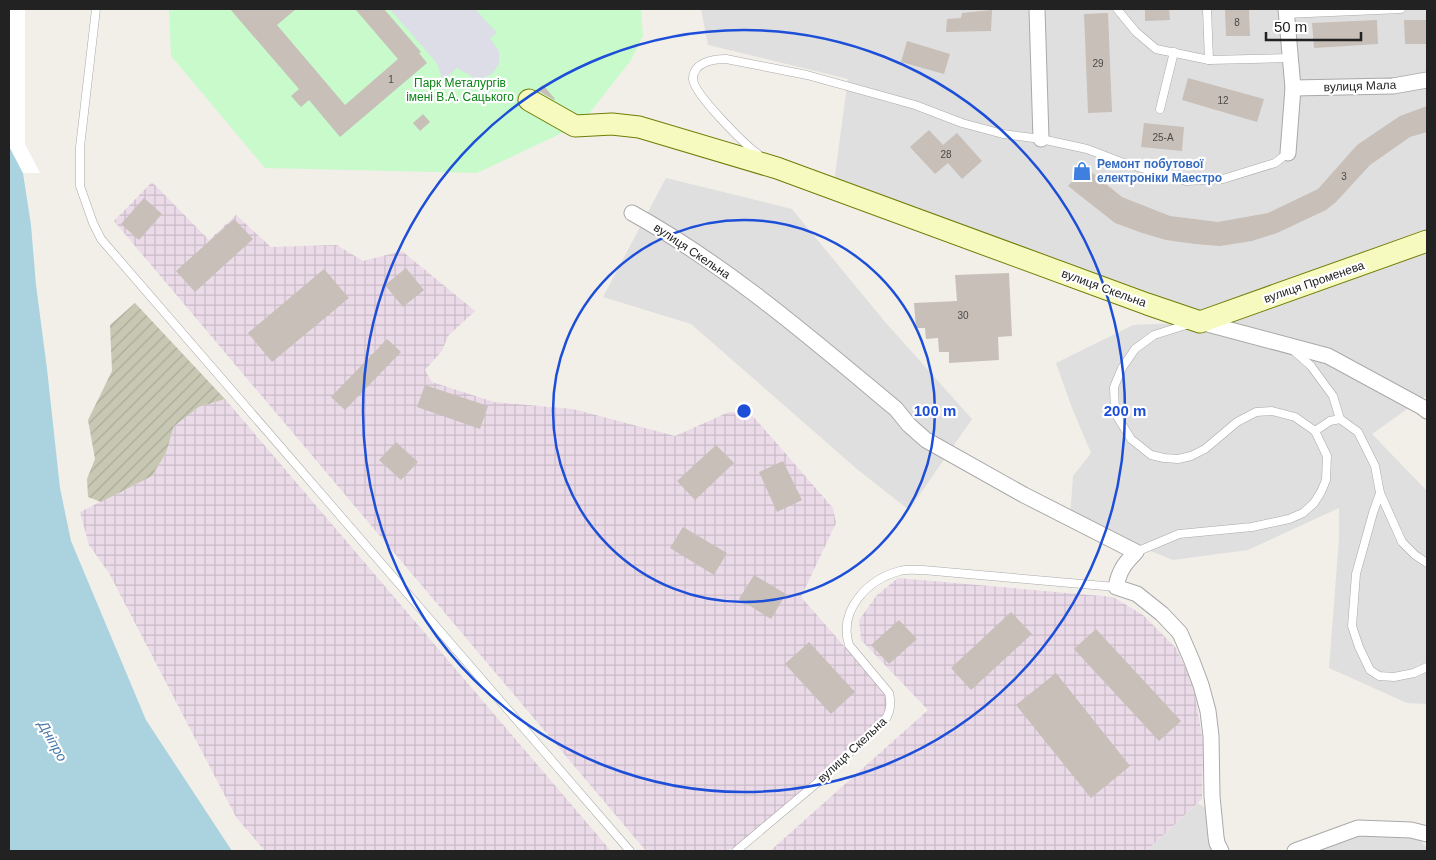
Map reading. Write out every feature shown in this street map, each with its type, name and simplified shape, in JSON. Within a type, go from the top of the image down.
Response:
[{"type":"street","points":[[1037,9],[1041,139]]},
{"type":"street","points":[[1286,11],[1292,88],[1288,153]]},
{"type":"street","name":"вулиця Мала","points":[[1292,88],[1393,86],[1427,80]]},
{"type":"street","name":"вулиця Скельна","points":[[529,100],[575,126],[612,124],[639,127],[777,168],[1137,301],[1200,322],[1328,356],[1427,411]]},
{"type":"street","name":"вулиця Скельна","points":[[632,213],[675,238],[788,319],[896,408],[909,425],[926,440],[1024,495],[1136,552]]},
{"type":"street","name":"вулиця Променева","points":[[1200,322],[1427,241]]},
{"type":"street","points":[[1116,587],[1119,573],[1136,552]]},
{"type":"street","name":"вулиця Скельна","points":[[1116,587],[1136,594],[1162,614],[1180,634],[1192,661],[1208,711],[1211,736],[1212,796],[1217,843],[1221,851]]},
{"type":"street","points":[[1295,851],[1358,828],[1411,830],[1427,834]]},
{"type":"lane","points":[[96,9],[80,147],[80,186],[93,223],[101,239],[630,851]]},
{"type":"lane","points":[[1117,9],[1136,32],[1156,49],[1209,60],[1290,58]]},
{"type":"lane","points":[[1207,9],[1209,60]]},
{"type":"lane","points":[[1286,11],[1401,9]]},
{"type":"lane","points":[[1160,109],[1174,52]]},
{"type":"lane","points":[[777,168],[748,147],[705,100],[695,86],[693,79],[698,67],[717,59],[735,60],[807,75],[915,105],[962,123],[994,132],[1041,139],[1087,149],[1121,162],[1186,181],[1223,179],[1275,163],[1288,153]]},
{"type":"lane","points":[[1136,552],[1179,534],[1252,527],[1289,519],[1303,513],[1314,503],[1326,480],[1327,456],[1315,431],[1295,417],[1272,412],[1256,412],[1237,422],[1205,450],[1178,459],[1151,455],[1131,439],[1115,413],[1114,387],[1122,368],[1135,349],[1154,335],[1200,322]]},
{"type":"lane","points":[[1288,346],[1311,366],[1333,396],[1340,419],[1358,432],[1375,466],[1380,493],[1402,542],[1415,555],[1427,563]]},
{"type":"lane","points":[[1315,431],[1330,421],[1340,419]]},
{"type":"lane","points":[[1380,493],[1356,574],[1352,626],[1370,670],[1379,676],[1394,677],[1414,673],[1427,667]]},
{"type":"lane","name":"вулиця Скельна","points":[[736,851],[824,777],[887,717],[891,709],[889,693],[849,645],[847,638],[846,626],[849,612],[854,603],[870,586],[902,570],[923,570],[1116,587]]},
{"type":"shaded area","points":[[390,9],[475,9],[497,33],[490,38],[499,51],[499,64],[492,74],[478,80],[457,68],[443,80],[436,62]]},
{"type":"shaded area","points":[[701,9],[1427,9],[1427,237],[1199,316],[834,182],[848,79],[708,45]]},
{"type":"shaded area","points":[[666,178],[792,209],[886,323],[972,419],[909,510],[858,470],[691,324],[603,297]]},
{"type":"shaded area","points":[[152,182],[209,240],[236,215],[271,247],[337,245],[363,261],[402,251],[475,311],[448,336],[442,351],[425,370],[432,382],[494,402],[573,409],[675,436],[729,412],[751,414],[833,508],[836,523],[801,597],[888,696],[891,714],[755,835],[727,851],[646,851],[114,221]]},
{"type":"shaded area","points":[[1427,244],[1427,395],[1372,434],[1427,491],[1427,704],[1407,703],[1329,668],[1339,538],[1339,508],[1248,550],[1173,560],[1070,518],[1073,476],[1091,453],[1056,363],[1133,325],[1200,322]]},
{"type":"shaded area","points":[[135,303],[225,399],[199,407],[174,426],[166,453],[152,476],[101,502],[88,497],[87,479],[95,459],[88,420],[112,371],[110,325]]},
{"type":"shaded area","points":[[225,399],[611,851],[265,851],[236,817],[109,573],[89,545],[80,512],[152,476],[166,453],[174,426],[199,407]]},
{"type":"shaded area","points":[[898,578],[1113,597],[1143,615],[1176,648],[1193,684],[1203,742],[1202,799],[1146,851],[770,851],[928,710],[861,640],[859,620],[877,595]]},
{"type":"shaded area","points":[[1198,803],[1214,814],[1228,851],[1146,851]]},
{"type":"shaded area","points":[[1358,828],[1411,830],[1427,848],[1427,851],[1295,851]]},
{"type":"green space","name":"Парк Металургів імені В.А. Сацького","points":[[169,9],[641,9],[643,36],[631,60],[581,124],[477,173],[265,168],[171,56]]},
{"type":"water","name":"Дніпро","points":[[9,146],[23,173],[31,225],[36,285],[60,488],[71,541],[146,720],[232,851],[9,851]]},
{"type":"pier","points":[[9,9],[25,9],[25,144],[40,173],[23,173],[9,146]]},
{"type":"building","points":[[230,9],[296,9],[277,25],[345,105],[398,59],[355,9],[384,9],[421,52],[419,53],[427,63],[340,137],[309,100],[301,107],[291,96],[299,89]]},
{"type":"building","points":[[1145,9],[1169,9],[1170,20],[1145,21]]},
{"type":"building","points":[[1225,9],[1249,9],[1250,36],[1226,36]]},
{"type":"building","points":[[992,10],[991,31],[946,32],[947,19],[961,18],[962,13]]},
{"type":"building","points":[[1108,13],[1112,112],[1088,113],[1084,14]]},
{"type":"building","points":[[1377,20],[1378,44],[1314,48],[1312,23]]},
{"type":"building","points":[[1404,20],[1427,20],[1427,44],[1405,44]]},
{"type":"building","points":[[907,41],[950,54],[944,74],[901,62]]},
{"type":"building","points":[[1188,78],[1264,99],[1257,122],[1182,100]]},
{"type":"building","points":[[543,85],[555,99],[554,100],[537,90]]},
{"type":"building","points":[[1427,106],[1427,132],[1410,137],[1370,165],[1336,202],[1326,210],[1277,233],[1252,241],[1220,246],[1166,240],[1142,233],[1115,223],[1068,186],[1085,167],[1122,197],[1170,216],[1218,222],[1268,213],[1318,189],[1357,145],[1400,116]]},
{"type":"building","points":[[423,114],[430,122],[420,131],[413,123]]},
{"type":"building","points":[[1144,123],[1184,127],[1182,151],[1141,147]]},
{"type":"building","points":[[929,130],[943,145],[957,133],[982,161],[962,179],[948,163],[935,174],[910,147]]},
{"type":"building","points":[[144,198],[162,214],[139,240],[121,224]]},
{"type":"building","points":[[234,219],[253,239],[195,292],[176,271]]},
{"type":"building","points":[[406,268],[424,290],[403,307],[385,285]]},
{"type":"building","points":[[324,269],[349,298],[272,362],[248,333]]},
{"type":"building","points":[[1009,273],[1012,336],[998,337],[999,360],[949,363],[949,352],[939,352],[938,338],[926,339],[925,328],[916,328],[914,303],[957,301],[955,275]]},
{"type":"building","points":[[387,339],[401,352],[345,410],[331,397]]},
{"type":"building","points":[[425,385],[488,406],[480,429],[417,407]]},
{"type":"building","points":[[396,442],[418,462],[401,480],[379,460]]},
{"type":"building","points":[[716,445],[734,463],[695,500],[677,481]]},
{"type":"building","points":[[783,461],[802,500],[777,512],[759,472]]},
{"type":"building","points":[[683,527],[727,553],[714,575],[670,548]]},
{"type":"building","points":[[754,575],[786,594],[771,619],[739,599]]},
{"type":"building","points":[[1011,612],[1032,634],[971,690],[951,668]]},
{"type":"building","points":[[899,620],[917,639],[889,664],[871,645]]},
{"type":"building","points":[[1096,629],[1181,721],[1159,741],[1074,649]]},
{"type":"building","points":[[809,642],[855,692],[831,714],[785,664]]},
{"type":"building","points":[[1056,673],[1130,766],[1091,798],[1016,705]]},
{"type":"place","name":"Ремонт побутової електроніки Маестро","points":[[1082,171]]}]
